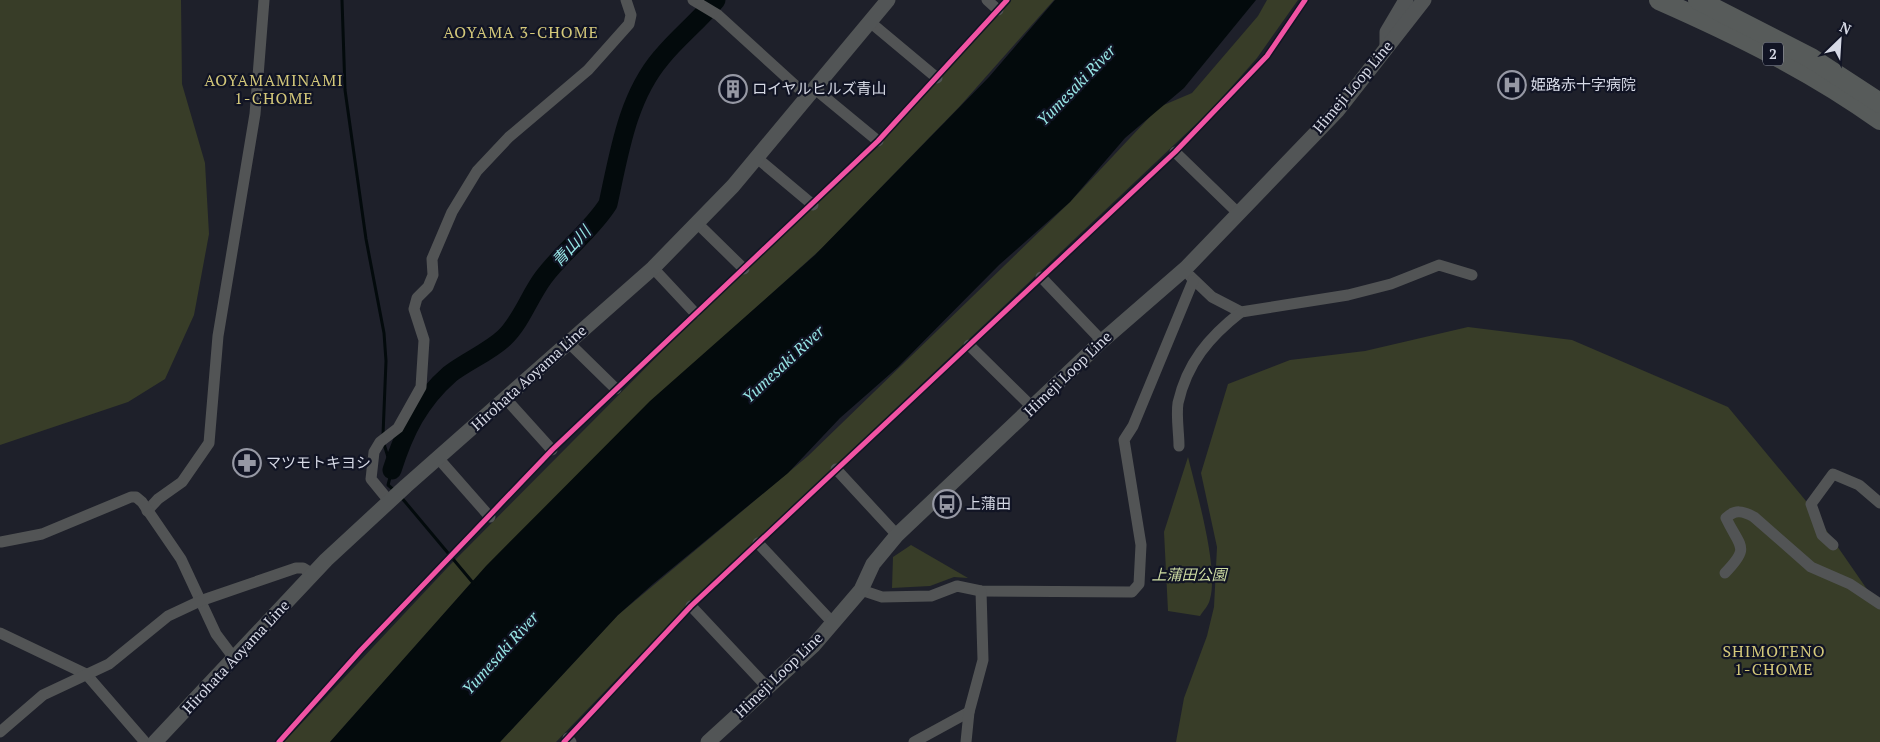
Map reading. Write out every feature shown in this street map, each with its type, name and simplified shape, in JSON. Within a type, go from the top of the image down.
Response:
[{"type":"highway","name":"2","points":[[1659,0],[1768,51],[1880,120]]},
{"type":"highway","name":"2","points":[[1698,0],[1802,53],[1880,103]]},
{"type":"main road","name":"Hirohata Aoyama Line","points":[[155,742],[313,574],[406,486],[653,268],[757,158],[888,0]]},
{"type":"main road","points":[[1387,45],[1387,32],[1406,0]]},
{"type":"main road","name":"Himeji Loop Line","points":[[708,742],[813,646],[861,590],[873,564],[897,535],[1102,341],[1189,274],[1238,212],[1338,110],[1424,0]]},
{"type":"street","points":[[147,512],[158,499],[182,482],[209,443],[218,336],[255,114],[264,0]]},
{"type":"street","points":[[391,500],[370,478],[374,452],[380,442],[394,431],[409,410],[421,387],[424,340],[414,309],[417,298],[428,287],[433,275],[432,259],[452,212],[477,171],[509,137],[588,70],[629,24],[631,15],[626,0]]},
{"type":"street","points":[[986,0],[998,10]]},
{"type":"street","points":[[696,1],[718,15],[811,93],[878,141]]},
{"type":"street","points":[[870,22],[937,78]]},
{"type":"street","points":[[1175,152],[1238,212]]},
{"type":"street","points":[[757,158],[813,205]]},
{"type":"street","points":[[697,223],[744,269]]},
{"type":"street","points":[[1179,446],[1178,404],[1193,361],[1210,338],[1241,312],[1348,295],[1390,284],[1439,265],[1472,275]]},
{"type":"street","points":[[653,268],[695,313]]},
{"type":"street","points":[[861,590],[882,597],[931,596],[957,586],[981,591],[1132,592],[1139,584],[1141,545],[1124,440],[1133,426],[1189,274],[1212,296],[1241,312]]},
{"type":"street","points":[[1041,277],[1102,341]]},
{"type":"street","points":[[569,343],[616,389]]},
{"type":"street","points":[[969,345],[1033,408]]},
{"type":"street","points":[[506,399],[552,450]]},
{"type":"street","points":[[438,458],[490,516]]},
{"type":"street","points":[[836,469],[897,535]]},
{"type":"street","points":[[1833,545],[1822,535],[1810,504],[1833,474],[1859,485],[1880,503]]},
{"type":"street","points":[[1,542],[42,534],[131,497],[136,497],[181,560],[216,634],[234,658]]},
{"type":"street","points":[[1725,574],[1741,557],[1742,549],[1726,518],[1732,513],[1743,511],[1754,517],[1810,567],[1850,584],[1880,604]]},
{"type":"street","points":[[758,543],[832,622]]},
{"type":"street","points":[[0,732],[43,695],[109,664],[158,624],[200,601],[296,568],[303,568],[313,574]]},
{"type":"street","points":[[966,742],[969,712],[983,660],[981,591]]},
{"type":"street","points":[[691,606],[767,687]]},
{"type":"street","points":[[0,633],[86,674],[145,742]]},
{"type":"street","points":[[914,742],[969,712]]},
{"type":"green space","points":[[0,0],[181,0],[182,84],[205,163],[209,234],[194,315],[165,379],[128,402],[0,445]]},
{"type":"green space","points":[[1011,0],[1054,0],[960,106],[822,248],[709,350],[472,582],[330,742],[284,742],[447,568],[696,317],[878,146],[937,78]]},
{"type":"green space","points":[[1267,0],[1298,0],[1257,58],[1212,109],[688,605],[556,742],[500,742],[618,615],[808,456],[1070,202],[1159,107],[1192,93],[1258,16]]},
{"type":"green space","points":[[1468,327],[1572,340],[1728,407],[1806,501],[1880,608],[1880,742],[1176,742],[1184,698],[1207,636],[1214,607],[1217,547],[1201,473],[1228,384],[1290,360],[1365,351]]},
{"type":"green space","name":"上蒲田公園","points":[[1188,457],[1201,508],[1211,568],[1212,585],[1210,599],[1200,616],[1168,611],[1164,532]]},
{"type":"green space","points":[[911,545],[968,578],[954,577],[930,586],[892,588],[893,557]]},
{"type":"water","name":"Yumesaki River","points":[[1055,0],[1256,0],[1184,88],[1125,138],[1070,202],[999,265],[898,367],[840,418],[788,473],[618,615],[500,742],[330,742],[486,566],[650,401],[815,255],[989,77]]},
{"type":"waterway","points":[[342,0],[345,90],[366,239],[384,333],[386,361],[383,435]]},
{"type":"waterway","name":"青山川","points":[[392,470],[407,430],[421,406],[450,374],[492,348],[510,332],[543,278],[608,204],[626,127],[640,91],[649,74],[661,58],[716,0]]},
{"type":"waterway","name":"青山川","points":[[384,444],[392,470],[388,485],[395,491]]},
{"type":"waterway","points":[[401,497],[474,584]]},
{"type":"cycle path","points":[[279,742],[361,650],[552,450],[878,141],[1007,0]]},
{"type":"cycle path","points":[[564,742],[691,606],[1175,152],[1267,56],[1305,0]]},
{"type":"place","name":"姫路赤十字病院","points":[[1512,85]]},
{"type":"place","name":"ロイヤルヒルズ青山","points":[[733,89]]},
{"type":"place","name":"マツモトキヨシ","points":[[247,463]]},
{"type":"place","name":"上蒲田","points":[[947,504]]},
{"type":"district","name":"AOYAMA 3-CHOME","points":[[521,32]]},
{"type":"district","name":"AOYAMAMINAMI 1-CHOME","points":[[274,89]]},
{"type":"district","name":"SHIMOTENO 1-CHOME","points":[[1774,660]]}]
